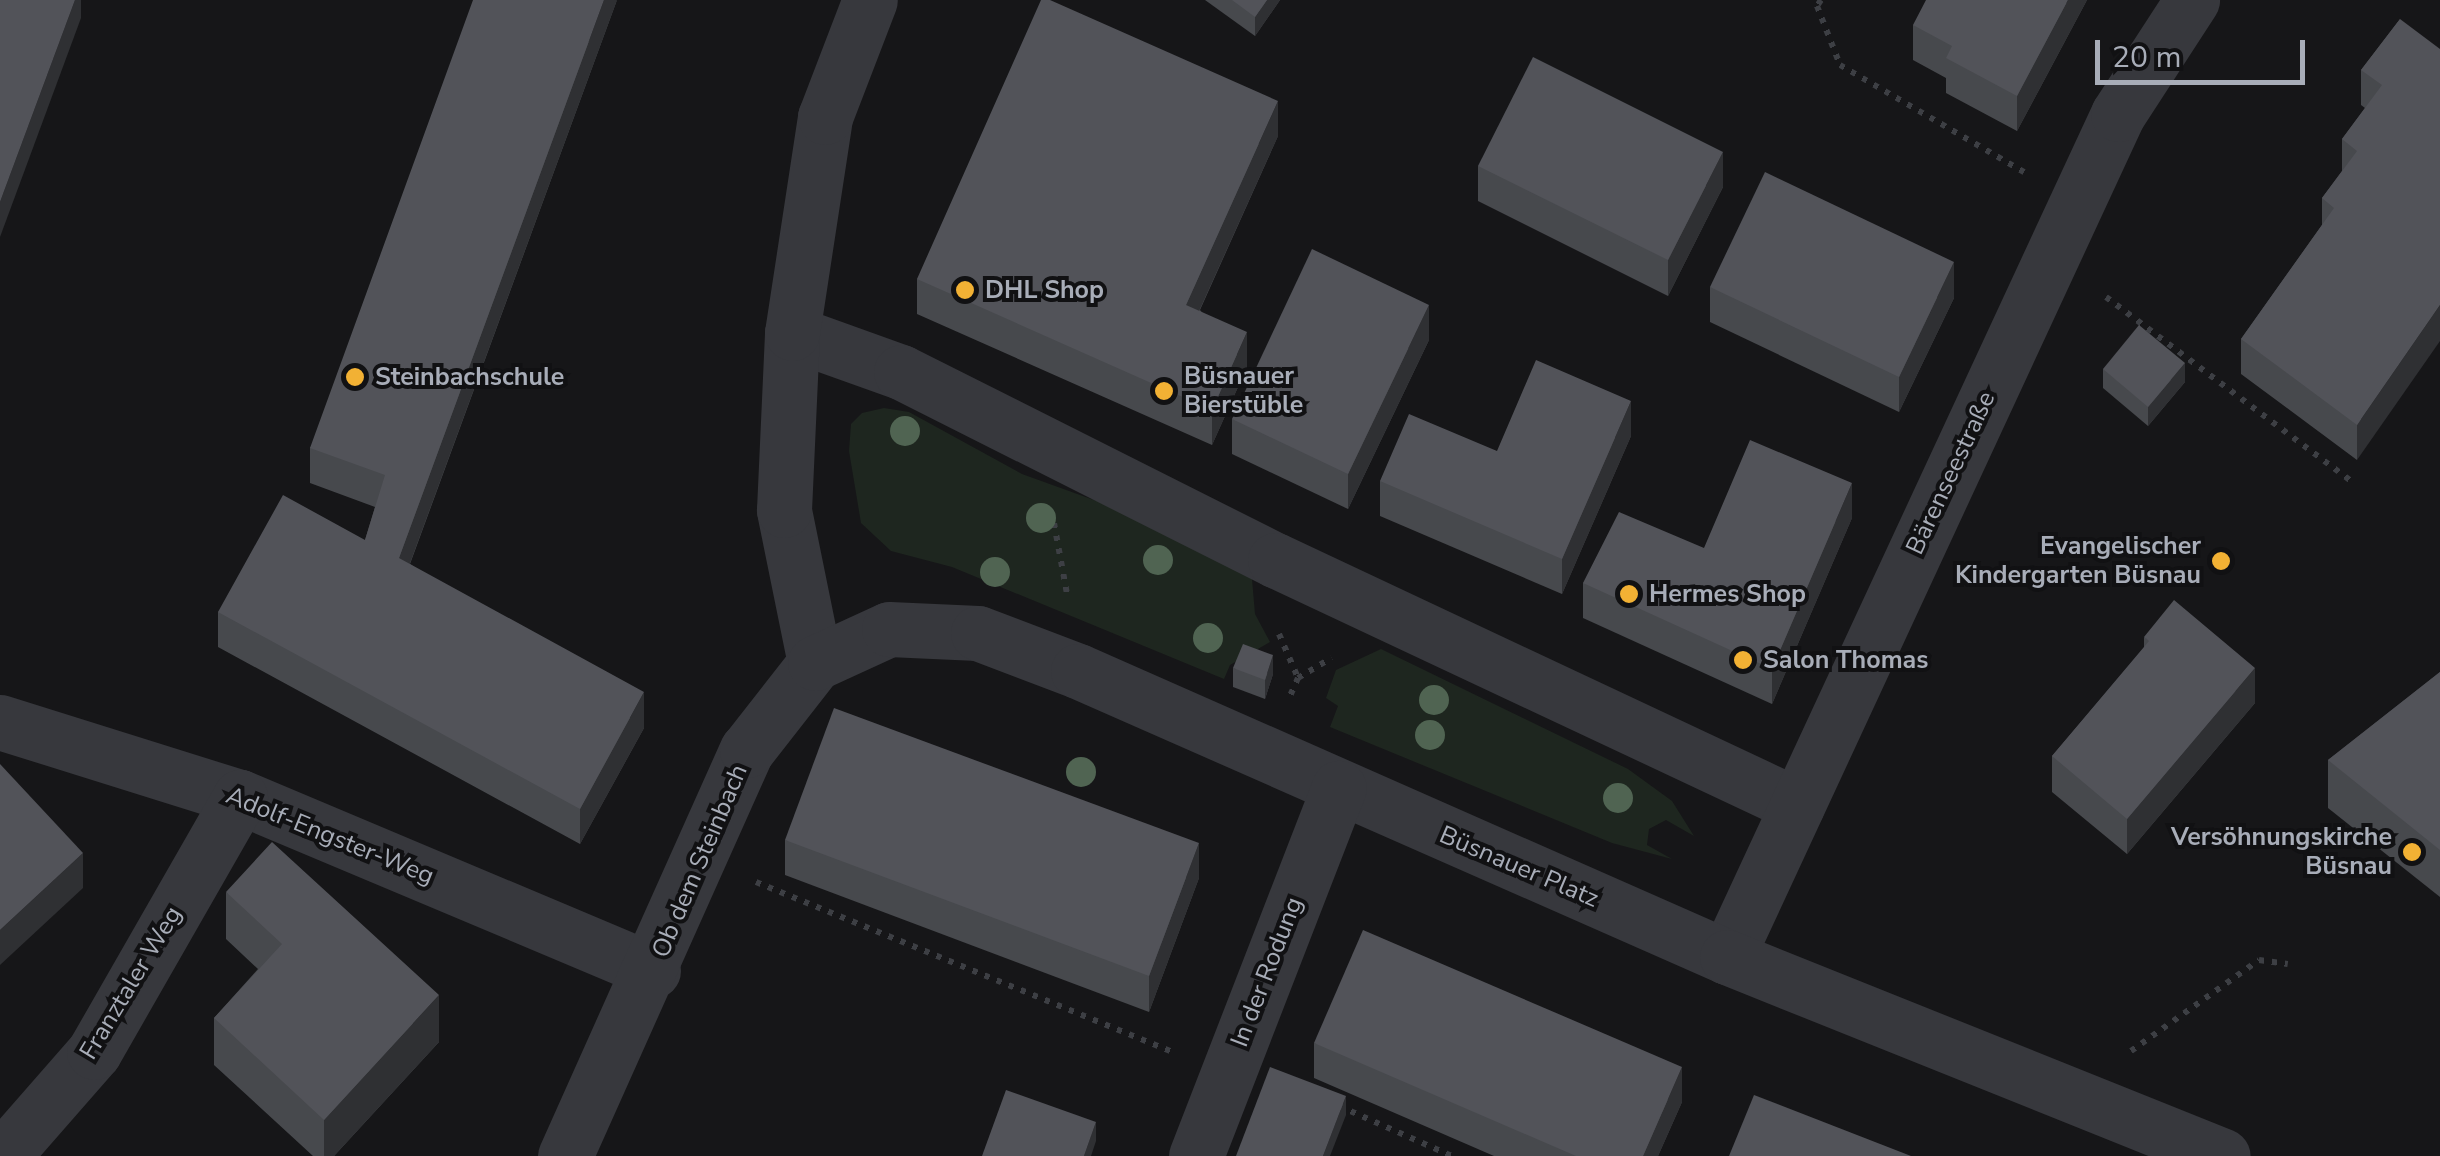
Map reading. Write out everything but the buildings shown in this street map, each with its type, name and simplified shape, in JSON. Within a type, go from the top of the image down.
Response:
[{"type":"street","points":[[815,663],[784,510],[792,333],[825,117],[870,0]]},
{"type":"street","name":"Bärenseestraße","points":[[1727,957],[2118,114],[2192,0]]},
{"type":"street","points":[[792,333],[900,372],[1275,560],[1797,805]]},
{"type":"street","name":"Büsnauer Platz","points":[[815,663],[889,629],[978,633],[1078,670],[1265,757],[1727,957],[2223,1156]]},
{"type":"street","name":"Ob dem Steinbach","points":[[566,1156],[653,972],[747,750],[815,663]]},
{"type":"street","name":"Adolf-Engster-Weg","points":[[0,722],[240,797],[653,972]]},
{"type":"street","name":"In der Rodung","points":[[1196,1156],[1339,788]]},
{"type":"street","name":"Franztaler Weg","points":[[3,1156],[94,1052],[240,797]]},
{"type":"path","points":[[1821,0],[1817,6],[1840,65],[2077,202]]},
{"type":"path","points":[[2096,289],[2354,483]]},
{"type":"path","points":[[1012,431],[1060,536],[1078,670]]},
{"type":"path","points":[[1265,757],[1298,678],[1272,617],[1275,560]]},
{"type":"path","points":[[701,859],[1452,1156]]},
{"type":"path","points":[[2140,1044],[2258,960],[2288,964]]},
{"type":"shaded area","points":[[884,408],[909,412],[1022,474],[1163,525],[1252,579],[1255,614],[1270,642],[1230,665],[1224,679],[952,567],[891,551],[861,523],[849,451],[851,424],[862,413]]},
{"type":"shaded area","points":[[1381,649],[1628,769],[1672,801],[1694,836],[1666,820],[1649,829],[1647,845],[1672,859],[1612,843],[1330,727],[1338,706],[1326,698],[1336,670]]},
{"type":"place","name":"DHL Shop","points":[[965,290]]},
{"type":"place","name":"Steinbachschule","points":[[355,377]]},
{"type":"place","name":"Büsnauer Bierstüble","points":[[1164,391]]},
{"type":"place","name":"Evangelischer Kindergarten Büsnau","points":[[2221,561]]},
{"type":"place","name":"Hermes Shop","points":[[1629,594]]},
{"type":"place","name":"Salon Thomas","points":[[1743,660]]},
{"type":"place","name":"Versöhnungskirche Büsnau","points":[[2412,852]]}]
